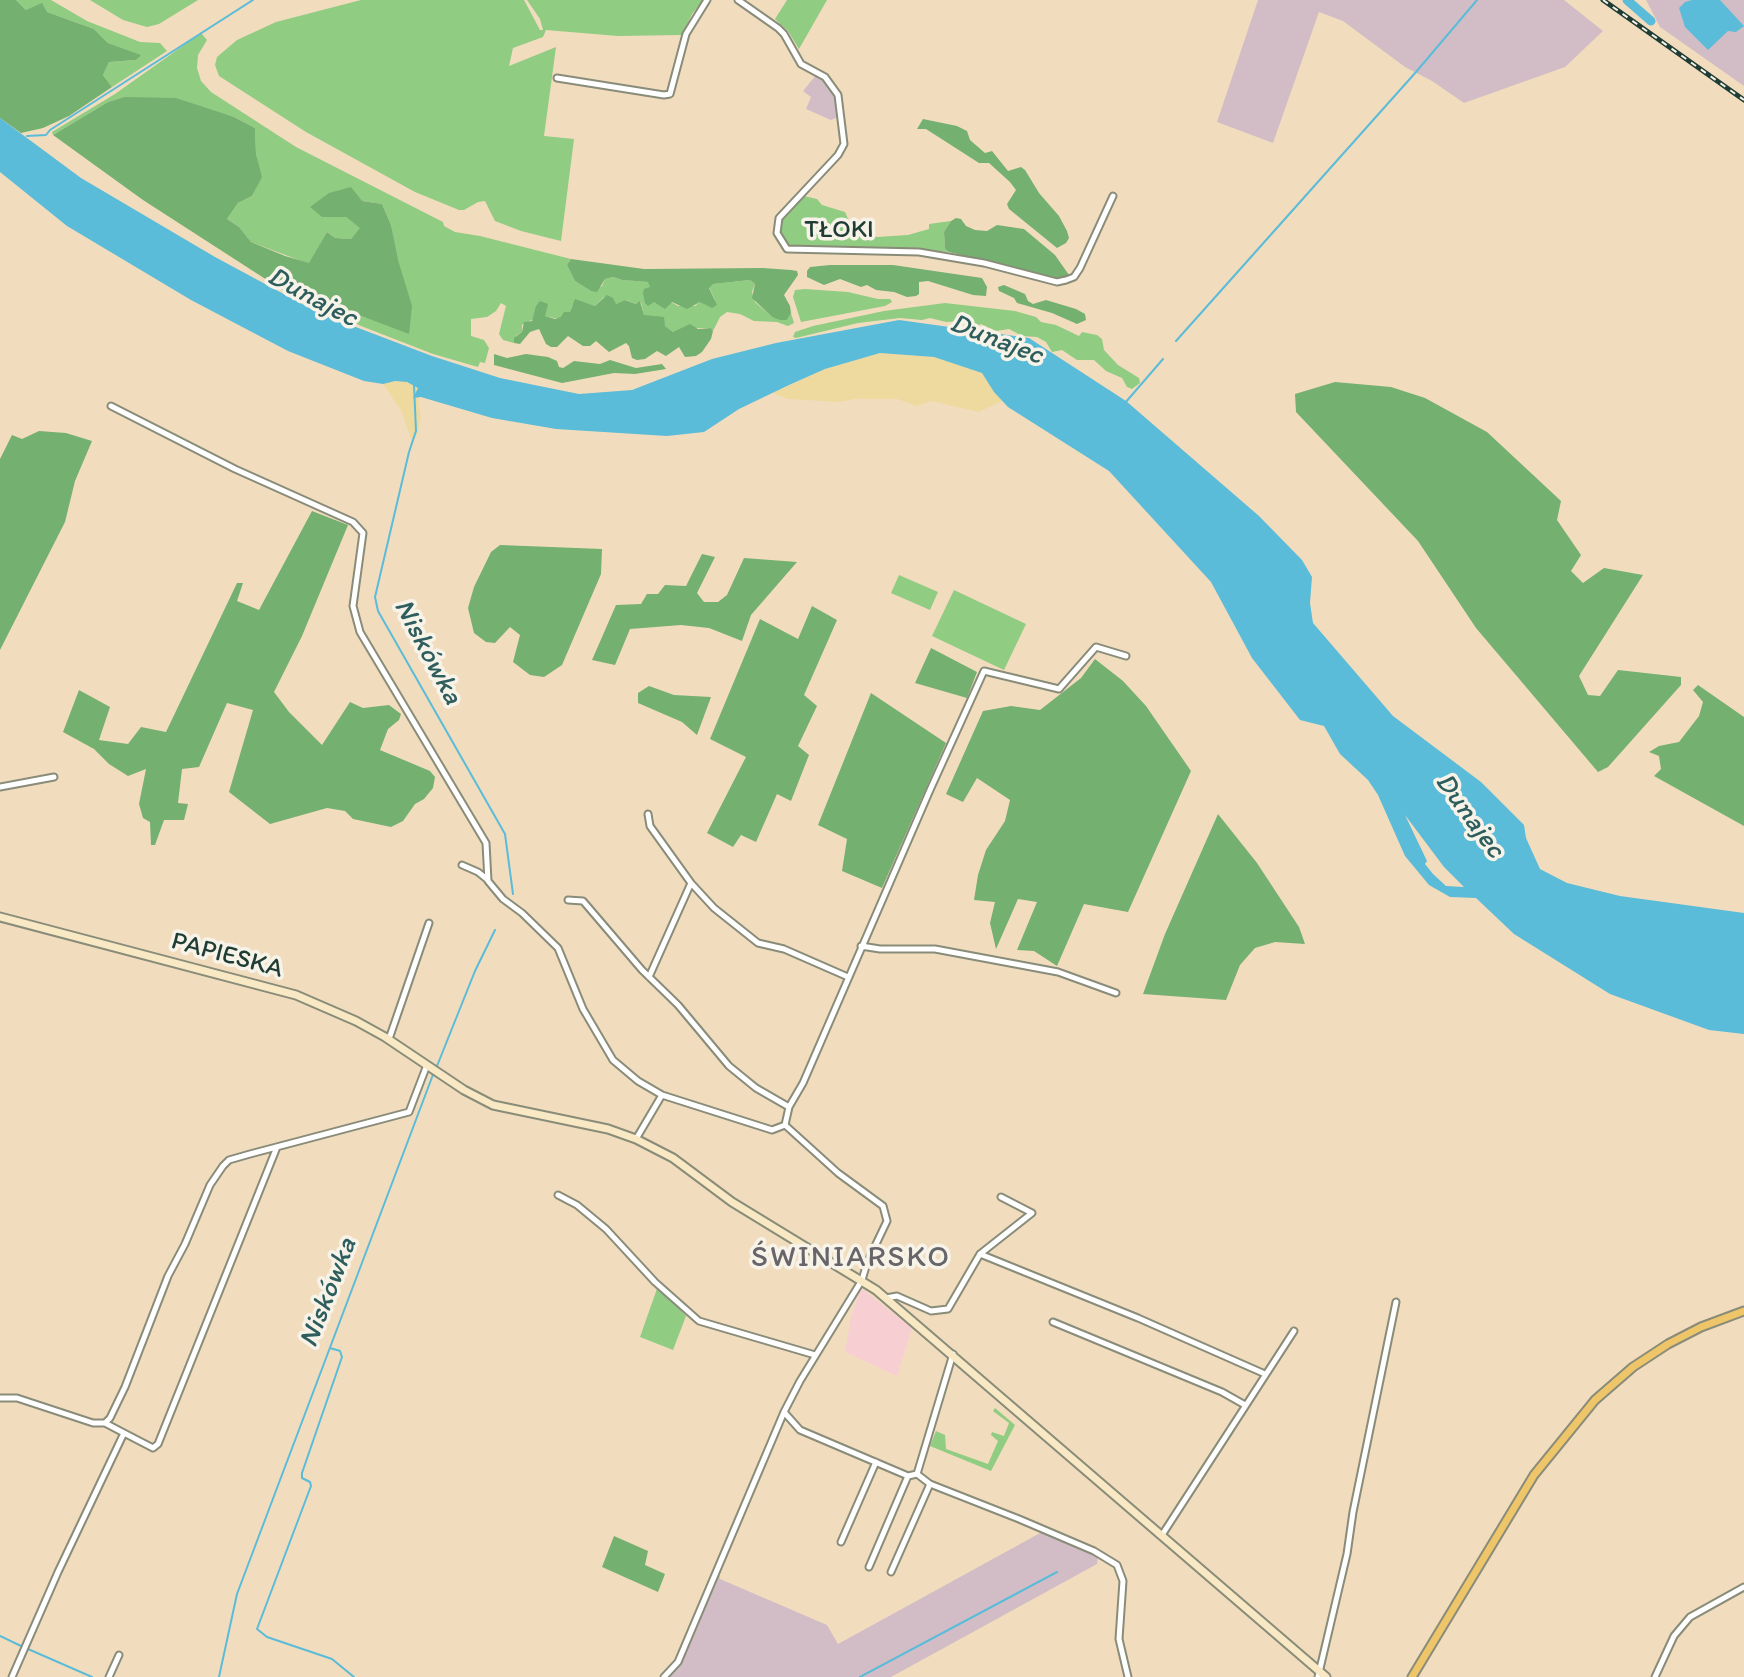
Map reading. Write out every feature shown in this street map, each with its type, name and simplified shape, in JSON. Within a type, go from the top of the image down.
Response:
[{"type":"main road","points":[[1412,1677],[1534,1475],[1595,1400],[1633,1367],[1668,1344],[1744,1311]]},
{"type":"street","points":[[557,78],[670,94],[680,50],[692,21],[707,0]]},
{"type":"street","name":"TŁOKI","points":[[738,0],[778,28],[801,64],[825,77],[838,95],[844,144],[838,155],[779,218],[777,233],[787,249],[919,252],[984,263],[1049,280],[1066,280],[1074,277],[1080,268],[1113,196]]},
{"type":"street","points":[[111,406],[191,448],[353,522],[363,533],[353,606],[360,632],[486,843],[488,881]]},
{"type":"street","points":[[785,1125],[789,1107],[803,1083],[984,671],[1059,689],[1096,647],[1126,656]]},
{"type":"street","points":[[0,787],[54,777]]},
{"type":"street","points":[[648,814],[650,826],[691,883],[714,908],[758,943],[784,949],[848,977]]},
{"type":"street","points":[[462,865],[478,872],[558,948],[583,1009],[613,1060],[638,1081],[662,1095],[772,1130],[785,1125]]},
{"type":"street","points":[[649,977],[691,883]]},
{"type":"street","points":[[568,900],[583,901],[729,1066],[756,1088],[789,1107]]},
{"type":"street","name":"PAPIESKA","points":[[0,917],[296,995],[389,1039],[438,1073],[493,1105],[597,1127],[636,1139],[673,1158],[732,1202],[862,1280],[886,1298],[1326,1677]]},
{"type":"street","points":[[389,1039],[429,923]]},
{"type":"street","points":[[861,946],[935,949],[1058,972],[1116,993]]},
{"type":"street","points":[[105,1423],[125,1387],[168,1276],[213,1178],[229,1160],[409,1112],[428,1066]]},
{"type":"street","points":[[636,1139],[662,1095]]},
{"type":"street","points":[[664,1677],[678,1662],[784,1412],[862,1280],[887,1221],[883,1206],[838,1173],[785,1125]]},
{"type":"street","points":[[0,1398],[17,1398],[93,1423],[105,1423],[153,1448],[158,1444],[277,1146]]},
{"type":"street","points":[[558,1195],[577,1205],[606,1229],[655,1282],[699,1321],[815,1355]]},
{"type":"street","points":[[886,1298],[897,1296],[931,1311],[948,1309],[980,1254],[1032,1213],[1001,1197]]},
{"type":"street","points":[[980,1254],[1265,1374]]},
{"type":"street","points":[[1319,1674],[1347,1554],[1396,1302]]},
{"type":"street","points":[[1053,1322],[1222,1392],[1245,1405]]},
{"type":"street","points":[[1162,1535],[1294,1331]]},
{"type":"street","points":[[917,1474],[953,1354]]},
{"type":"street","points":[[784,1412],[800,1430],[908,1476],[917,1474]]},
{"type":"street","points":[[12,1677],[124,1433]]},
{"type":"street","points":[[841,1542],[876,1462]]},
{"type":"street","points":[[917,1474],[930,1484],[1094,1551],[1117,1565],[1123,1581],[1120,1648],[1128,1677]]},
{"type":"street","points":[[869,1567],[908,1476]]},
{"type":"street","points":[[891,1572],[930,1484]]},
{"type":"street","points":[[1655,1677],[1674,1636],[1690,1617],[1744,1587]]},
{"type":"street","points":[[109,1677],[119,1655]]},
{"type":"shaded area","points":[[1258,0],[1564,0],[1603,31],[1565,67],[1464,103],[1405,67],[1343,21],[1319,12],[1273,143],[1217,122]]},
{"type":"shaded area","points":[[1646,0],[1744,0],[1744,86],[1660,27]]},
{"type":"shaded area","points":[[816,75],[834,91],[838,117],[831,120],[806,109],[811,97],[803,91]]},
{"type":"shaded area","points":[[861,1288],[912,1328],[897,1376],[845,1352],[851,1317]]},
{"type":"shaded area","points":[[1042,1532],[1098,1556],[1097,1564],[891,1677],[667,1677],[678,1664],[719,1571],[720,1579],[827,1625],[838,1644]]},
{"type":"green space","points":[[0,0],[16,0],[26,10],[42,3],[47,12],[94,29],[108,43],[141,55],[136,60],[109,62],[103,75],[112,87],[69,116],[43,128],[21,133],[0,118]]},
{"type":"green space","points":[[16,0],[51,0],[87,21],[140,42],[160,43],[167,51],[112,87],[103,75],[109,62],[136,60],[140,55],[108,43],[94,29],[47,12],[26,10]]},
{"type":"green space","points":[[90,0],[198,0],[159,24],[147,27],[123,20]]},
{"type":"green space","points":[[361,0],[524,0],[540,30],[543,30],[540,19],[527,0],[703,0],[682,35],[618,36],[546,30],[543,37],[513,48],[509,66],[556,47],[544,136],[574,139],[561,241],[495,221],[485,201],[459,210],[415,192],[306,132],[219,76],[215,65],[217,57],[237,40],[276,22]]},
{"type":"green space","points":[[787,0],[827,0],[799,49],[788,31],[775,19]]},
{"type":"green space","points":[[201,33],[207,40],[198,55],[197,68],[201,81],[211,92],[296,147],[443,222],[444,226],[455,232],[571,259],[567,265],[575,281],[591,291],[602,286],[605,279],[613,277],[649,282],[654,302],[660,304],[671,302],[678,306],[695,306],[715,300],[709,287],[713,284],[750,280],[755,284],[752,292],[755,302],[772,317],[787,320],[791,313],[794,323],[788,326],[754,321],[727,312],[720,317],[713,331],[711,328],[696,328],[673,332],[664,323],[644,315],[641,302],[636,304],[626,300],[616,304],[604,297],[595,306],[579,301],[559,319],[544,316],[545,313],[522,325],[522,332],[516,336],[514,343],[503,340],[499,334],[506,306],[501,303],[487,317],[471,319],[471,336],[484,340],[489,348],[485,363],[480,362],[478,367],[433,354],[343,317],[322,312],[319,308],[356,314],[408,333],[391,225],[382,204],[362,201],[322,217],[346,217],[361,228],[351,239],[335,238],[327,232],[309,264],[251,242],[239,227],[227,219],[238,203],[252,196],[261,177],[255,128],[234,117],[206,109],[124,97],[108,102],[53,135],[52,132],[115,94]]},
{"type":"green space","points":[[124,97],[176,98],[234,117],[255,128],[256,154],[262,177],[252,196],[238,203],[227,219],[239,227],[251,242],[309,263],[327,232],[335,238],[351,239],[360,228],[346,217],[322,217],[310,207],[329,193],[351,187],[362,201],[382,204],[391,225],[412,306],[409,334],[356,314],[319,308],[284,291],[143,200],[53,135],[108,102]]},
{"type":"green space","points":[[923,119],[967,131],[970,140],[985,153],[992,151],[1008,171],[1021,167],[1025,170],[1039,193],[1059,216],[1069,238],[1066,243],[1057,248],[1009,209],[1007,204],[1016,190],[1010,182],[989,163],[979,163],[926,129],[917,129]]},
{"type":"green space","points":[[804,196],[845,212],[855,235],[908,235],[929,229],[929,224],[951,221],[944,232],[945,249],[949,252],[898,248],[789,247],[780,233],[781,223],[785,214]]},
{"type":"green space","points":[[956,218],[975,230],[987,231],[997,225],[1024,229],[1055,255],[1069,275],[1063,279],[949,252],[945,249],[944,232]]},
{"type":"green space","points":[[571,259],[644,269],[763,268],[797,271],[798,275],[784,295],[791,313],[787,320],[780,320],[772,317],[752,298],[755,284],[750,280],[713,284],[709,288],[717,305],[712,308],[700,302],[687,309],[672,302],[665,309],[654,302],[648,306],[645,303],[643,293],[650,287],[648,282],[613,277],[605,279],[597,292],[591,291],[575,281],[567,265]]},
{"type":"green space","points":[[893,265],[982,278],[987,287],[986,296],[928,281],[919,282],[919,294],[907,297],[840,279],[824,285],[807,277],[810,267]]},
{"type":"green space","points":[[1004,285],[1025,294],[1033,304],[1046,300],[1076,309],[1085,314],[1086,320],[1077,324],[1017,303],[1014,298],[999,291],[998,287]]},
{"type":"green space","points":[[795,290],[848,292],[890,299],[892,302],[885,306],[801,322],[793,297]]},
{"type":"green space","points":[[607,295],[616,304],[625,300],[636,304],[640,301],[644,315],[664,317],[665,326],[673,332],[690,324],[698,329],[711,328],[711,339],[696,356],[685,357],[679,347],[666,356],[657,351],[637,360],[632,358],[626,343],[609,352],[596,341],[590,346],[583,346],[568,336],[557,347],[551,347],[546,344],[539,329],[530,332],[520,344],[514,343],[514,338],[522,332],[524,322],[532,321],[540,301],[548,304],[545,316],[555,319],[564,312],[570,312],[575,299],[595,306]]},
{"type":"green space","points":[[945,303],[1015,311],[1079,336],[1082,332],[1097,335],[1102,339],[1104,350],[1118,365],[1139,378],[1140,383],[1132,389],[1127,387],[1122,378],[1106,371],[1094,360],[1077,360],[1062,350],[1052,352],[1046,342],[1037,337],[1022,336],[1009,329],[996,331],[981,324],[973,328],[962,321],[900,318],[858,323],[793,337],[795,332],[813,326],[884,311]]},
{"type":"green space","points":[[494,354],[507,358],[526,354],[548,357],[563,368],[574,361],[600,364],[610,360],[636,368],[662,364],[666,369],[635,374],[614,373],[562,383],[494,365]]},
{"type":"green space","points":[[1335,382],[1391,387],[1425,398],[1487,432],[1561,501],[1557,520],[1581,555],[1571,571],[1583,583],[1604,568],[1643,575],[1579,676],[1588,695],[1600,696],[1618,670],[1681,677],[1681,685],[1608,767],[1598,772],[1476,628],[1418,541],[1296,412],[1295,394]]},
{"type":"green space","points":[[39,431],[66,433],[92,441],[75,481],[65,522],[0,650],[0,459],[12,435],[22,439]]},
{"type":"green space","points":[[312,511],[348,525],[302,636],[274,692],[322,745],[350,702],[363,708],[389,705],[401,714],[399,720],[388,729],[380,750],[430,771],[435,777],[433,788],[415,804],[403,821],[391,827],[353,819],[345,811],[327,808],[270,824],[229,792],[253,710],[227,703],[199,767],[182,769],[178,803],[188,804],[184,820],[164,820],[155,845],[151,845],[150,822],[143,818],[139,804],[146,769],[128,776],[109,764],[94,749],[63,732],[79,690],[110,707],[99,740],[128,744],[141,727],[166,732],[237,583],[243,583],[237,601],[259,610]]},
{"type":"green space","points":[[500,545],[602,549],[601,574],[562,665],[544,677],[530,675],[513,662],[520,635],[510,627],[495,643],[486,642],[474,633],[468,608],[474,587],[491,552]]},
{"type":"green space","points":[[702,554],[715,557],[697,593],[704,602],[718,602],[727,595],[744,558],[797,562],[751,615],[742,641],[709,628],[681,625],[630,629],[615,665],[592,660],[616,605],[641,604],[647,594],[658,594],[665,585],[686,586]]},
{"type":"green space","points":[[899,575],[938,592],[930,610],[891,593]]},
{"type":"green space","points":[[954,590],[1026,624],[1004,670],[932,636]]},
{"type":"green space","points":[[812,606],[837,620],[804,695],[817,706],[798,746],[809,755],[791,801],[777,794],[756,842],[741,835],[733,847],[707,833],[746,757],[710,739],[760,619],[798,639]]},
{"type":"green space","points":[[931,648],[977,672],[967,698],[915,683]]},
{"type":"green space","points":[[1095,659],[1123,681],[1146,706],[1191,771],[1128,912],[1084,904],[1057,966],[1034,951],[1017,950],[1037,902],[1018,899],[996,949],[990,923],[995,902],[974,900],[986,850],[1005,821],[1010,800],[977,778],[963,802],[946,794],[983,711],[1011,706],[1040,710],[1081,678]]},
{"type":"green space","points":[[1698,685],[1744,717],[1744,826],[1654,776],[1661,769],[1659,756],[1649,752],[1659,746],[1679,742],[1699,716],[1703,702],[1693,690]]},
{"type":"green space","points":[[649,686],[674,695],[711,697],[697,735],[682,722],[638,703],[638,693]]},
{"type":"green space","points":[[871,693],[946,743],[882,888],[842,871],[847,839],[818,825]]},
{"type":"green space","points":[[1218,814],[1257,863],[1299,927],[1305,944],[1275,942],[1255,948],[1240,965],[1226,1000],[1143,994],[1165,934]]},
{"type":"green space","points":[[658,1286],[686,1316],[673,1350],[640,1337]]},
{"type":"green space","points":[[995,1408],[1015,1425],[991,1471],[930,1446],[936,1431],[945,1435],[946,1449],[988,1464],[998,1441],[991,1435],[992,1432],[1004,1436],[1009,1423],[993,1411]]},
{"type":"green space","points":[[614,1536],[648,1551],[645,1565],[665,1574],[658,1592],[602,1567]]},
{"type":"sand","points":[[880,353],[934,357],[982,373],[1002,401],[979,412],[931,401],[917,406],[897,399],[839,402],[788,399],[773,393],[825,369]]},
{"type":"sand","points":[[407,382],[418,388],[414,398],[418,397],[421,418],[412,442],[402,412],[383,384]]},
{"type":"water","points":[[1692,0],[1720,0],[1744,26],[1736,32],[1728,31],[1708,50],[1685,27],[1679,8]]},
{"type":"water","name":"Dunajec","points":[[0,118],[81,178],[215,257],[319,313],[500,378],[579,394],[632,390],[712,359],[776,343],[899,320],[1029,338],[1126,401],[1259,516],[1302,560],[1312,577],[1310,603],[1313,623],[1393,716],[1481,782],[1524,825],[1526,838],[1540,869],[1567,883],[1620,896],[1744,913],[1744,1034],[1709,1030],[1610,994],[1514,934],[1476,898],[1450,897],[1429,885],[1405,856],[1378,795],[1368,780],[1340,754],[1324,726],[1300,720],[1252,658],[1211,582],[1109,471],[1008,407],[982,373],[934,357],[880,353],[825,369],[789,385],[739,409],[704,432],[667,436],[556,429],[492,418],[421,397],[413,398],[418,388],[407,382],[383,384],[364,381],[288,351],[191,300],[67,226],[0,172]],"holes":[[[1405,815],[1444,867],[1464,887],[1446,886],[1433,874],[1425,864],[1427,861]]]},
{"type":"waterway","points":[[27,136],[46,135],[253,0]]},
{"type":"waterway","points":[[1176,341],[1477,0]]},
{"type":"waterway","points":[[1627,0],[1651,21]]},
{"type":"waterway","points":[[1125,403],[1163,359]]},
{"type":"waterway","name":"Niskówka","points":[[414,385],[416,431],[375,597],[378,611],[505,834],[513,894]]},
{"type":"waterway","name":"Niskówka","points":[[437,1066],[495,930]]},
{"type":"waterway","name":"Niskówka","points":[[219,1677],[237,1594],[434,1072]]},
{"type":"waterway","points":[[330,1348],[340,1351],[342,1357],[302,1473],[302,1478],[311,1486],[257,1629],[267,1637],[332,1659],[354,1677]]},
{"type":"waterway","points":[[860,1677],[1057,1572]]},
{"type":"waterway","points":[[0,1636],[21,1646]]},
{"type":"waterway","points":[[28,1649],[92,1677]]},
{"type":"railway","points":[[1603,0],[1744,100]]},
{"type":"district","name":"ŚWINIARSKO","points":[[851,1258]]}]
